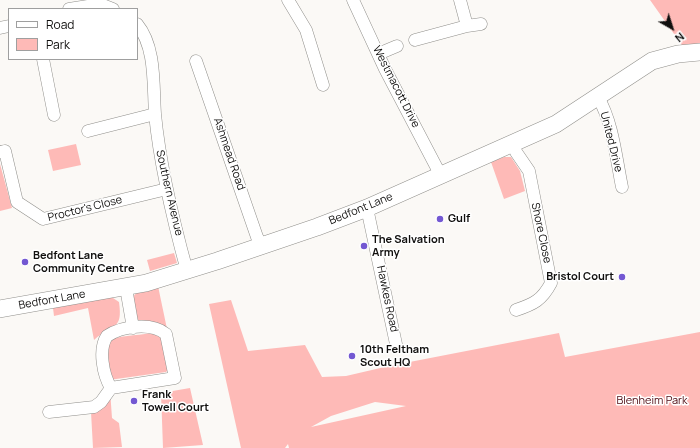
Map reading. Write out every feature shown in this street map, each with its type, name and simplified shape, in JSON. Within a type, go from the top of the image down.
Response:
[{"type":"main road","name":"Bedfont Lane","points":[[0,309],[126,288],[187,271],[367,208],[568,118],[652,62],[678,54],[700,52]]},
{"type":"street","name":"Westmacott Drive","points":[[353,0],[378,54],[440,174]]},
{"type":"street","points":[[460,0],[467,26]]},
{"type":"street","points":[[294,1],[306,30],[323,85]]},
{"type":"street","points":[[70,6],[100,4],[110,8]]},
{"type":"street","points":[[416,40],[467,26],[481,24]]},
{"type":"street","name":"Southern Avenue","points":[[138,25],[145,33],[150,47],[158,144],[167,189],[187,271]]},
{"type":"street","points":[[378,54],[397,46]]},
{"type":"street","points":[[43,60],[54,115]]},
{"type":"street","name":"Ashmead Road","points":[[196,61],[257,237],[262,246]]},
{"type":"street","name":"United Drive","points":[[598,97],[611,134],[622,187]]},
{"type":"street","points":[[88,131],[156,114]]},
{"type":"street","name":"Shore Close","points":[[513,142],[516,152],[528,171],[551,283],[546,293],[534,304],[516,310]]},
{"type":"street","name":"Proctor's Close","points":[[0,152],[5,151],[17,202],[43,219],[167,189]]},
{"type":"street","name":"Hawkes Road","points":[[367,208],[396,344]]},
{"type":"street","points":[[126,288],[133,328]]},
{"type":"street","points":[[49,412],[94,408],[101,402],[111,388],[175,378],[166,334],[158,328],[133,328],[111,334],[104,340],[103,360],[108,383],[111,388]]},
{"type":"green space","points":[[650,0],[700,0],[700,47],[684,48]]},
{"type":"green space","points":[[76,144],[81,165],[53,171],[48,150]]},
{"type":"green space","points":[[504,157],[511,157],[520,171],[525,191],[504,199],[491,162]]},
{"type":"green space","points":[[0,164],[12,208],[0,211]]},
{"type":"green space","points":[[174,253],[177,263],[150,271],[147,260]]},
{"type":"green space","points":[[158,286],[167,329],[137,320],[131,299],[138,291]]},
{"type":"green space","points":[[110,296],[119,302],[120,311],[118,322],[115,326],[94,340],[88,308],[54,316],[53,308]]},
{"type":"green space","name":"Blenheim Park","points":[[231,300],[248,351],[305,345],[322,377],[346,376],[389,366],[559,333],[565,357],[700,332],[700,448],[289,448],[288,444],[285,448],[241,448],[209,304]],"holes":[[[375,402],[406,406],[311,427],[331,416]]]},
{"type":"green space","points":[[150,333],[161,337],[168,370],[166,372],[109,380],[106,342],[121,337]]},
{"type":"green space","points":[[190,388],[203,445],[163,448],[161,393]]},
{"type":"green space","points":[[110,390],[112,418],[119,423],[122,447],[93,448],[91,412]]},
{"type":"place","name":"Gulf","points":[[440,219]]},
{"type":"place","name":"The Salvation Army","points":[[364,246]]},
{"type":"place","name":"Bedfont Lane Community Centre","points":[[25,262]]},
{"type":"place","name":"Bristol Court","points":[[622,277]]},
{"type":"place","name":"10th Feltham Scout HQ","points":[[352,356]]},
{"type":"place","name":"Frank Towell Court","points":[[134,401]]}]
